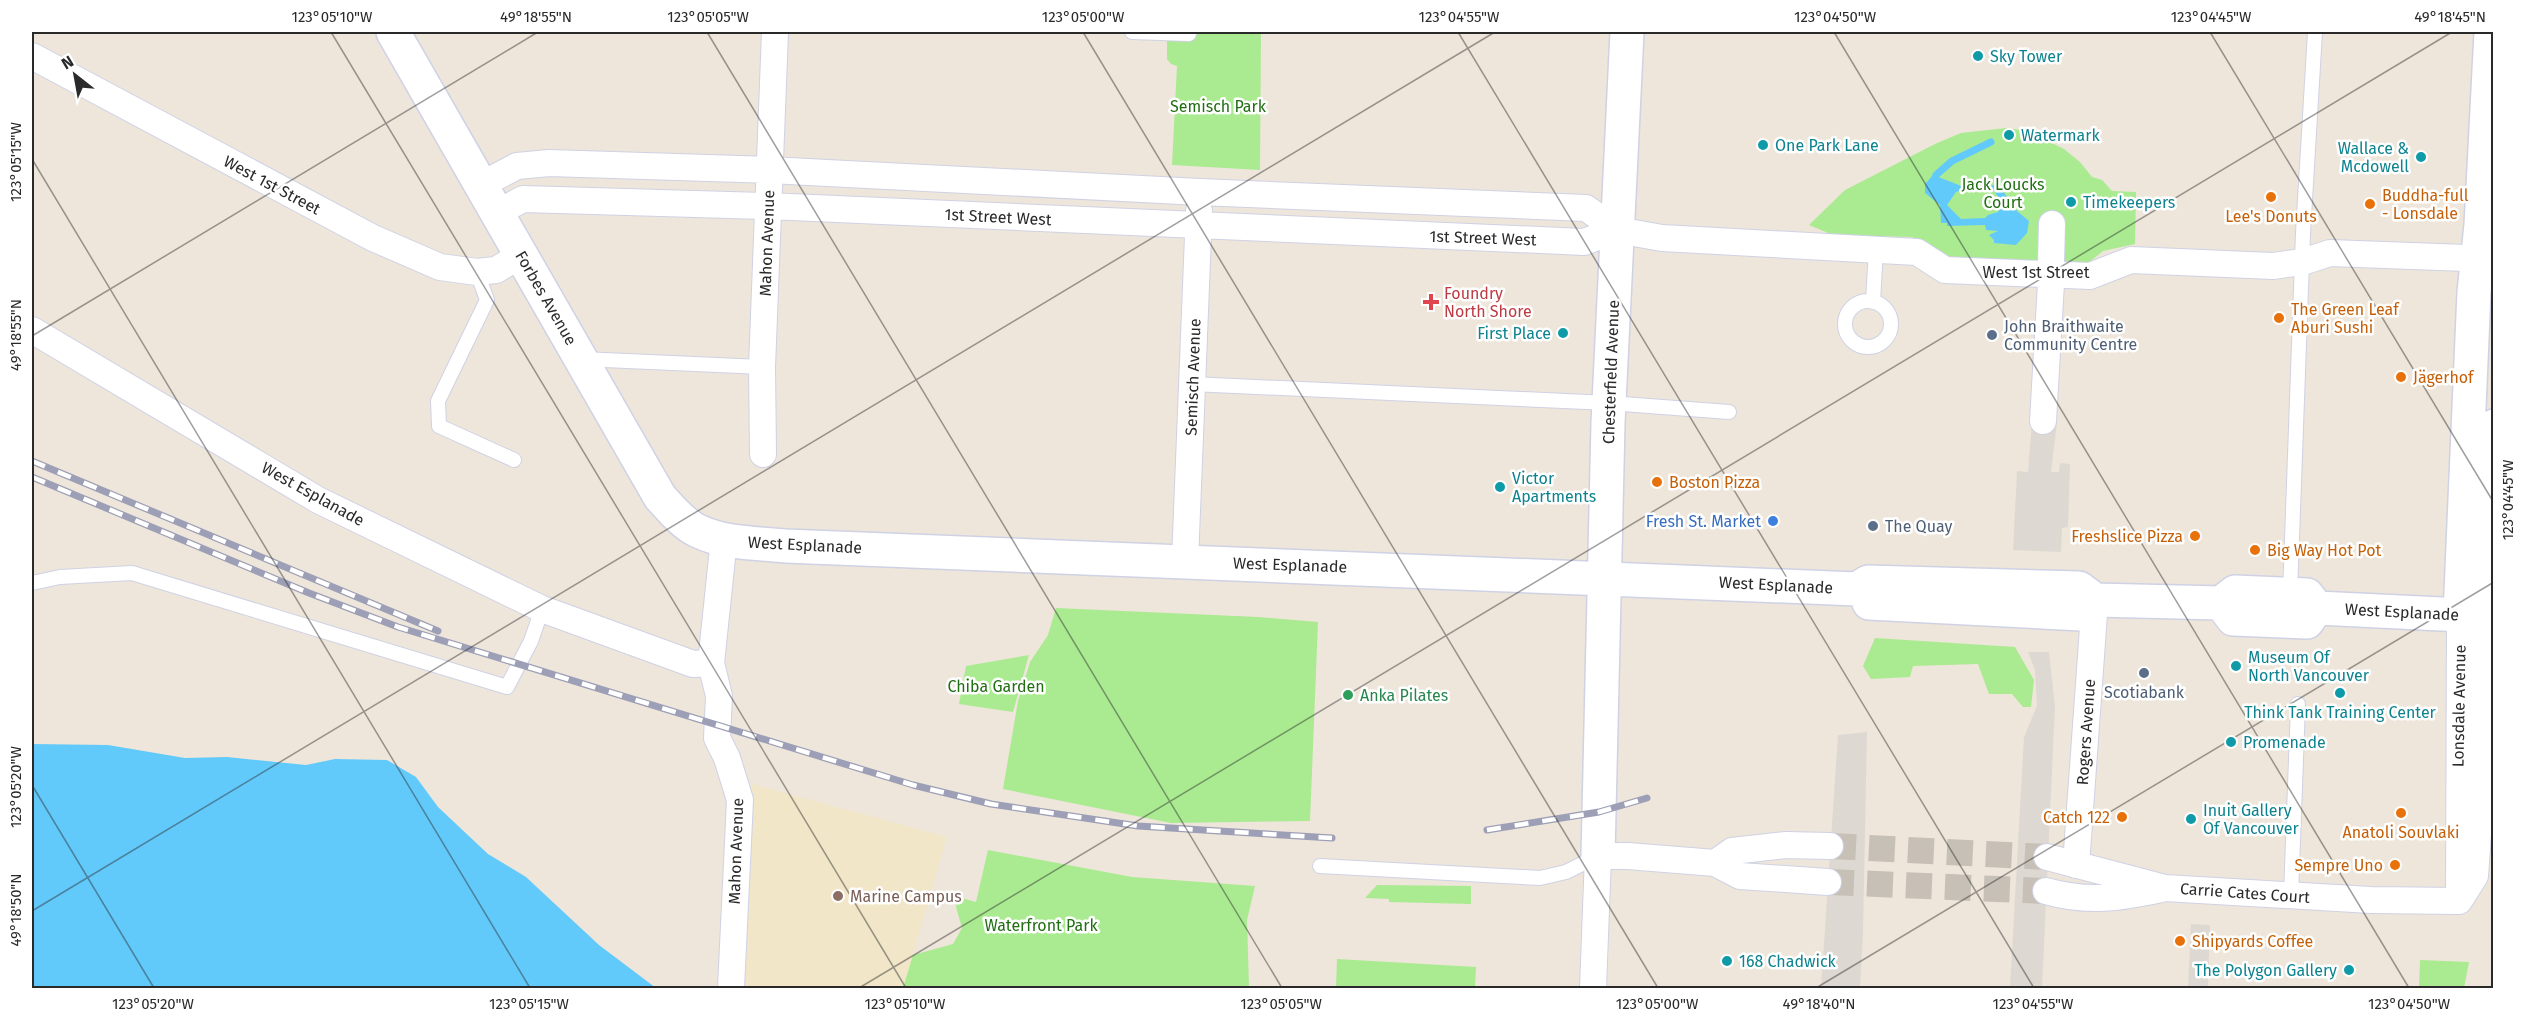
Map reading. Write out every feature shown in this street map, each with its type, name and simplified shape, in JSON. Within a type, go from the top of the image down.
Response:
[{"type":"main road","name":"Forbes Avenue","points":[[393,32],[660,497],[678,517],[698,531],[724,539]]},
{"type":"main road","name":"Chesterfield Avenue","points":[[1598,856],[1609,403],[1627,32]]},
{"type":"main road","name":"Lonsdale Avenue","points":[[2480,616],[2474,292],[2486,259],[2491,32]]},
{"type":"main road","name":"Lonsdale Avenue","points":[[2480,616],[2493,426]]},
{"type":"main road","name":"West Esplanade","points":[[724,539],[786,546],[1857,589],[1868,582],[2079,588],[2095,600],[2221,603],[2233,619],[2307,622],[2303,601],[2480,616]]},
{"type":"street","name":"Mahon Avenue","points":[[763,454],[762,367],[775,32]]},
{"type":"street","name":"West 1st Street","points":[[32,56],[373,238],[440,267],[477,272],[496,270],[521,255]]},
{"type":"street","points":[[481,185],[507,170],[530,164],[769,170]]},
{"type":"street","name":"1st Street West","points":[[769,170],[1200,192],[1586,208],[1617,230]]},
{"type":"street","name":"Semisch Avenue","points":[[1185,561],[1200,192]]},
{"type":"street","name":"1st Street West","points":[[497,213],[523,199],[768,206],[1584,242],[1617,230]]},
{"type":"street","points":[[2043,421],[2052,224]]},
{"type":"street","name":"West 1st Street","points":[[1617,230],[1662,238],[1917,252],[1945,270],[2090,276],[2132,260],[2272,266],[2302,262],[2330,252],[2486,259]]},
{"type":"street","name":"West Esplanade","points":[[32,330],[318,500],[542,609],[693,664],[711,663]]},
{"type":"street","name":"Mahon Avenue","points":[[724,539],[711,663],[718,696],[717,738],[728,758],[740,800],[731,988]]},
{"type":"street","name":"Rogers Avenue","points":[[2076,865],[2095,600]]},
{"type":"street","name":"Lonsdale Avenue","points":[[2459,901],[2475,876],[2487,792],[2480,616]]},
{"type":"street","name":"Lonsdale Avenue","points":[[2459,901],[2480,616]]},
{"type":"street","points":[[1715,863],[1732,851],[1786,845],[1830,846]]},
{"type":"street","points":[[1593,988],[1598,856],[1715,863],[1740,876],[1828,882]]},
{"type":"street","name":"Carrie Cates Court","points":[[2047,857],[2165,888],[2291,896],[2459,901]]},
{"type":"street","points":[[2076,865],[2064,881],[2046,891],[2063,896],[2114,899],[2165,888]]},
{"type":"lane","points":[[1132,32],[1189,34]]},
{"type":"lane","points":[[2303,601],[2302,262],[2315,32]]},
{"type":"lane","points":[[1873,302],[1876,249]]},
{"type":"lane","points":[[477,272],[487,300],[438,401],[439,426],[514,459]]},
{"type":"lane","points":[[580,359],[762,367]]},
{"type":"lane","points":[[1192,384],[1609,403],[1729,412]]},
{"type":"lane","points":[[32,583],[60,578],[132,573],[507,687],[531,641],[542,609]]},
{"type":"lane","points":[[2291,896],[2298,704]]},
{"type":"lane","points":[[1320,866],[1540,878],[1566,872],[1598,856]]},
{"type":"shaded area","points":[[2032,422],[2057,422],[2051,472],[2059,472],[2060,463],[2070,464],[2068,527],[2062,528],[2061,552],[2013,550],[2017,471],[2028,472]]},
{"type":"shaded area","points":[[2028,652],[2049,652],[2055,706],[2042,988],[2010,988],[2024,737],[2037,706],[2035,670]]},
{"type":"shaded area","points":[[1867,732],[1860,988],[1821,988],[1838,735]]},
{"type":"shaded area","name":"Marine Campus","points":[[752,784],[947,837],[903,988],[740,988]]},
{"type":"shaded area","points":[[2191,924],[2210,925],[2208,988],[2188,988]]},
{"type":"green space","name":"Semisch Park","points":[[1167,32],[1261,32],[1260,170],[1172,165],[1177,66],[1171,64],[1167,59]]},
{"type":"green space","name":"Jack Loucks Court","points":[[2006,128],[2028,131],[2064,149],[2080,162],[2092,177],[2102,180],[2112,191],[2136,192],[2135,244],[2103,251],[2088,263],[1948,257],[1912,237],[1833,235],[1809,225],[1845,190],[1935,144],[1961,133]]},
{"type":"green space","points":[[1056,608],[1318,622],[1310,821],[1171,823],[1003,789],[1018,701],[1030,662],[1048,635]]},
{"type":"green space","points":[[1875,638],[2015,647],[2034,680],[2031,707],[2023,707],[2012,694],[1989,694],[1978,664],[1913,666],[1910,677],[1871,679],[1863,666]]},
{"type":"green space","name":"Chiba Garden","points":[[1029,655],[1013,712],[959,704],[966,666]]},
{"type":"green space","name":"Waterfront Park","points":[[988,850],[1132,877],[1255,886],[1247,920],[1249,988],[903,988],[913,955],[953,944],[962,928],[956,907],[958,897],[976,902]]},
{"type":"green space","points":[[1377,885],[1471,886],[1471,904],[1389,902],[1389,899],[1365,898]]},
{"type":"green space","points":[[1337,959],[1476,967],[1475,988],[1336,988]]},
{"type":"green space","points":[[2420,960],[2469,962],[2464,988],[2419,988]]},
{"type":"water","points":[[1933,175],[1964,187],[1996,185],[2000,187],[2017,211],[2029,221],[2027,233],[2016,245],[1994,243],[1989,235],[1998,231],[1986,230],[1985,225],[1947,226],[1947,223],[1941,223],[1940,205],[1925,193],[1925,184]],"holes":[[[1965,189],[1994,191],[2002,203],[1998,212],[1985,218],[1961,219],[1947,205],[1956,192]]]},
{"type":"water","points":[[32,744],[108,745],[185,758],[227,757],[306,765],[335,759],[387,760],[416,777],[438,807],[488,854],[526,877],[599,945],[656,988],[32,988]]},
{"type":"waterway","points":[[1936,175],[1952,161],[1991,142]]},
{"type":"tunnel","points":[[1830,846],[2047,857]]},
{"type":"tunnel","points":[[1828,882],[2046,891]]},
{"type":"railway","points":[[32,461],[438,631]]},
{"type":"railway","points":[[32,477],[309,593],[398,627],[913,785],[991,804],[1138,826],[1332,838]]},
{"type":"railway","points":[[1487,830],[1599,812],[1647,798]]},
{"type":"place","name":"Sky Tower","points":[[1978,56]]},
{"type":"place","name":"Watermark","points":[[2009,135]]},
{"type":"place","name":"One Park Lane","points":[[1763,145]]},
{"type":"place","name":"Wallace & Mcdowell","points":[[2421,157]]},
{"type":"place","name":"Lee's Donuts","points":[[2271,197]]},
{"type":"place","name":"Timekeepers","points":[[2071,202]]},
{"type":"place","name":"Buddha-full - Lonsdale","points":[[2370,204]]},
{"type":"place","name":"Foundry North Shore","points":[[1431,302]]},
{"type":"place","name":"The Green Leaf Aburi Sushi","points":[[2279,318]]},
{"type":"place","name":"First Place","points":[[1563,333]]},
{"type":"place","name":"John Braithwaite Community Centre","points":[[1992,335]]},
{"type":"place","name":"Jägerhof","points":[[2401,377]]},
{"type":"place","name":"Boston Pizza","points":[[1657,482]]},
{"type":"place","name":"Victor Apartments","points":[[1500,487]]},
{"type":"place","name":"Fresh St. Market","points":[[1773,521]]},
{"type":"place","name":"The Quay","points":[[1873,526]]},
{"type":"place","name":"Freshslice Pizza","points":[[2195,536]]},
{"type":"place","name":"Big Way Hot Pot","points":[[2255,550]]},
{"type":"place","name":"Museum Of North Vancouver","points":[[2236,666]]},
{"type":"place","name":"Scotiabank","points":[[2144,673]]},
{"type":"place","name":"Think Tank Training Center","points":[[2340,693]]},
{"type":"place","name":"Anka Pilates","points":[[1348,695]]},
{"type":"place","name":"Promenade","points":[[2231,742]]},
{"type":"place","name":"Anatoli Souvlaki","points":[[2401,813]]},
{"type":"place","name":"Catch 122","points":[[2122,817]]},
{"type":"place","name":"Inuit Gallery Of Vancouver","points":[[2191,819]]},
{"type":"place","name":"Sempre Uno","points":[[2395,865]]},
{"type":"place","name":"Marine Campus","points":[[838,896]]},
{"type":"place","name":"Shipyards Coffee","points":[[2180,941]]},
{"type":"place","name":"168 Chadwick","points":[[1727,961]]},
{"type":"place","name":"The Polygon Gallery","points":[[2349,970]]}]
